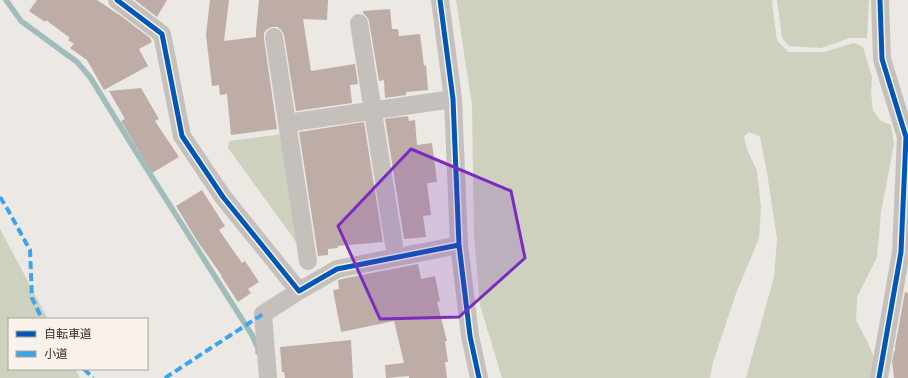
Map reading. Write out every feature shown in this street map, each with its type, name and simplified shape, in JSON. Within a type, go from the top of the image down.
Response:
[{"type":"street","points":[[117,0],[162,34],[182,136],[223,197],[299,291]]},
{"type":"street","points":[[440,0],[453,99],[459,246],[470,336],[479,378]]},
{"type":"street","points":[[879,378],[901,252],[907,137],[882,59],[880,0]]},
{"type":"street","points":[[359,23],[394,245]]},
{"type":"street","points":[[274,37],[308,261]]},
{"type":"street","points":[[287,123],[453,99]]},
{"type":"street","points":[[268,378],[263,314],[337,269],[459,246]]},
{"type":"highlighted area","points":[[411,149],[511,191],[525,258],[459,317],[380,319],[338,226]]},
{"type":"green space","points":[[456,0],[773,0],[777,40],[788,52],[824,52],[854,43],[863,47],[872,77],[871,92],[873,111],[881,121],[891,125],[894,144],[881,212],[877,257],[857,297],[856,320],[876,363],[872,378],[746,378],[774,277],[777,239],[760,136],[748,132],[744,137],[747,149],[757,171],[761,207],[759,238],[735,296],[713,362],[710,378],[502,378],[480,305],[474,235],[472,105]]},
{"type":"green space","points":[[777,0],[869,0],[867,38],[850,38],[821,48],[789,46],[782,38]]},
{"type":"green space","points":[[284,134],[302,250],[228,148],[229,141]]},
{"type":"green space","points":[[0,229],[47,318],[8,318],[8,370],[76,370],[80,378],[0,378]]},
{"type":"building","points":[[37,0],[97,0],[150,38],[152,42],[139,49],[148,66],[104,90],[87,60],[70,48],[74,44],[68,40],[70,38],[46,20],[45,22],[29,11]]},
{"type":"building","points":[[135,0],[167,0],[157,17]]},
{"type":"building","points":[[210,0],[229,0],[224,41],[256,37],[259,0],[328,0],[327,20],[303,19],[311,71],[355,64],[358,84],[350,85],[352,103],[296,111],[284,35],[278,27],[272,27],[267,29],[264,33],[264,39],[277,129],[231,135],[227,94],[220,95],[219,85],[212,86],[206,35]]},
{"type":"building","points":[[390,9],[392,29],[398,29],[399,36],[420,34],[424,66],[426,65],[428,90],[406,92],[406,95],[385,98],[384,80],[379,81],[369,21],[363,11]]},
{"type":"building","points":[[141,88],[159,119],[155,121],[179,157],[152,173],[121,121],[125,119],[109,91]]},
{"type":"building","points":[[408,116],[409,121],[415,120],[417,145],[432,143],[437,182],[427,183],[431,215],[423,216],[426,237],[404,239],[385,119]]},
{"type":"building","points":[[364,122],[383,242],[337,246],[338,248],[328,249],[328,255],[318,256],[299,132]]},
{"type":"building","points":[[202,190],[225,226],[219,230],[242,263],[245,261],[259,282],[248,289],[251,293],[238,302],[176,206]]},
{"type":"building","points":[[418,264],[421,279],[435,276],[440,301],[437,302],[447,341],[445,341],[448,362],[445,362],[447,378],[409,378],[409,376],[386,378],[385,365],[404,363],[394,321],[341,332],[333,290],[339,289],[338,281],[341,279]]},
{"type":"building","points":[[905,292],[908,293],[908,378],[894,378],[892,362]]},
{"type":"building","points":[[351,340],[353,378],[285,378],[284,372],[282,372],[280,347]]},
{"type":"waterway","points":[[6,0],[21,21],[77,62],[90,77],[252,335],[258,348],[258,352]]},
{"type":"marked path","points":[[0,197],[30,250],[32,298],[42,318]]},
{"type":"marked path","points":[[165,378],[263,314]]},
{"type":"marked path","points":[[85,370],[93,378]]},
{"type":"cycle path","points":[[117,0],[162,34],[182,136],[223,197],[299,291],[337,269],[459,245]]},
{"type":"cycle path","points":[[440,0],[453,99],[459,245],[470,336],[479,378]]},
{"type":"cycle path","points":[[879,378],[901,252],[906,137],[882,59],[880,0]]}]
